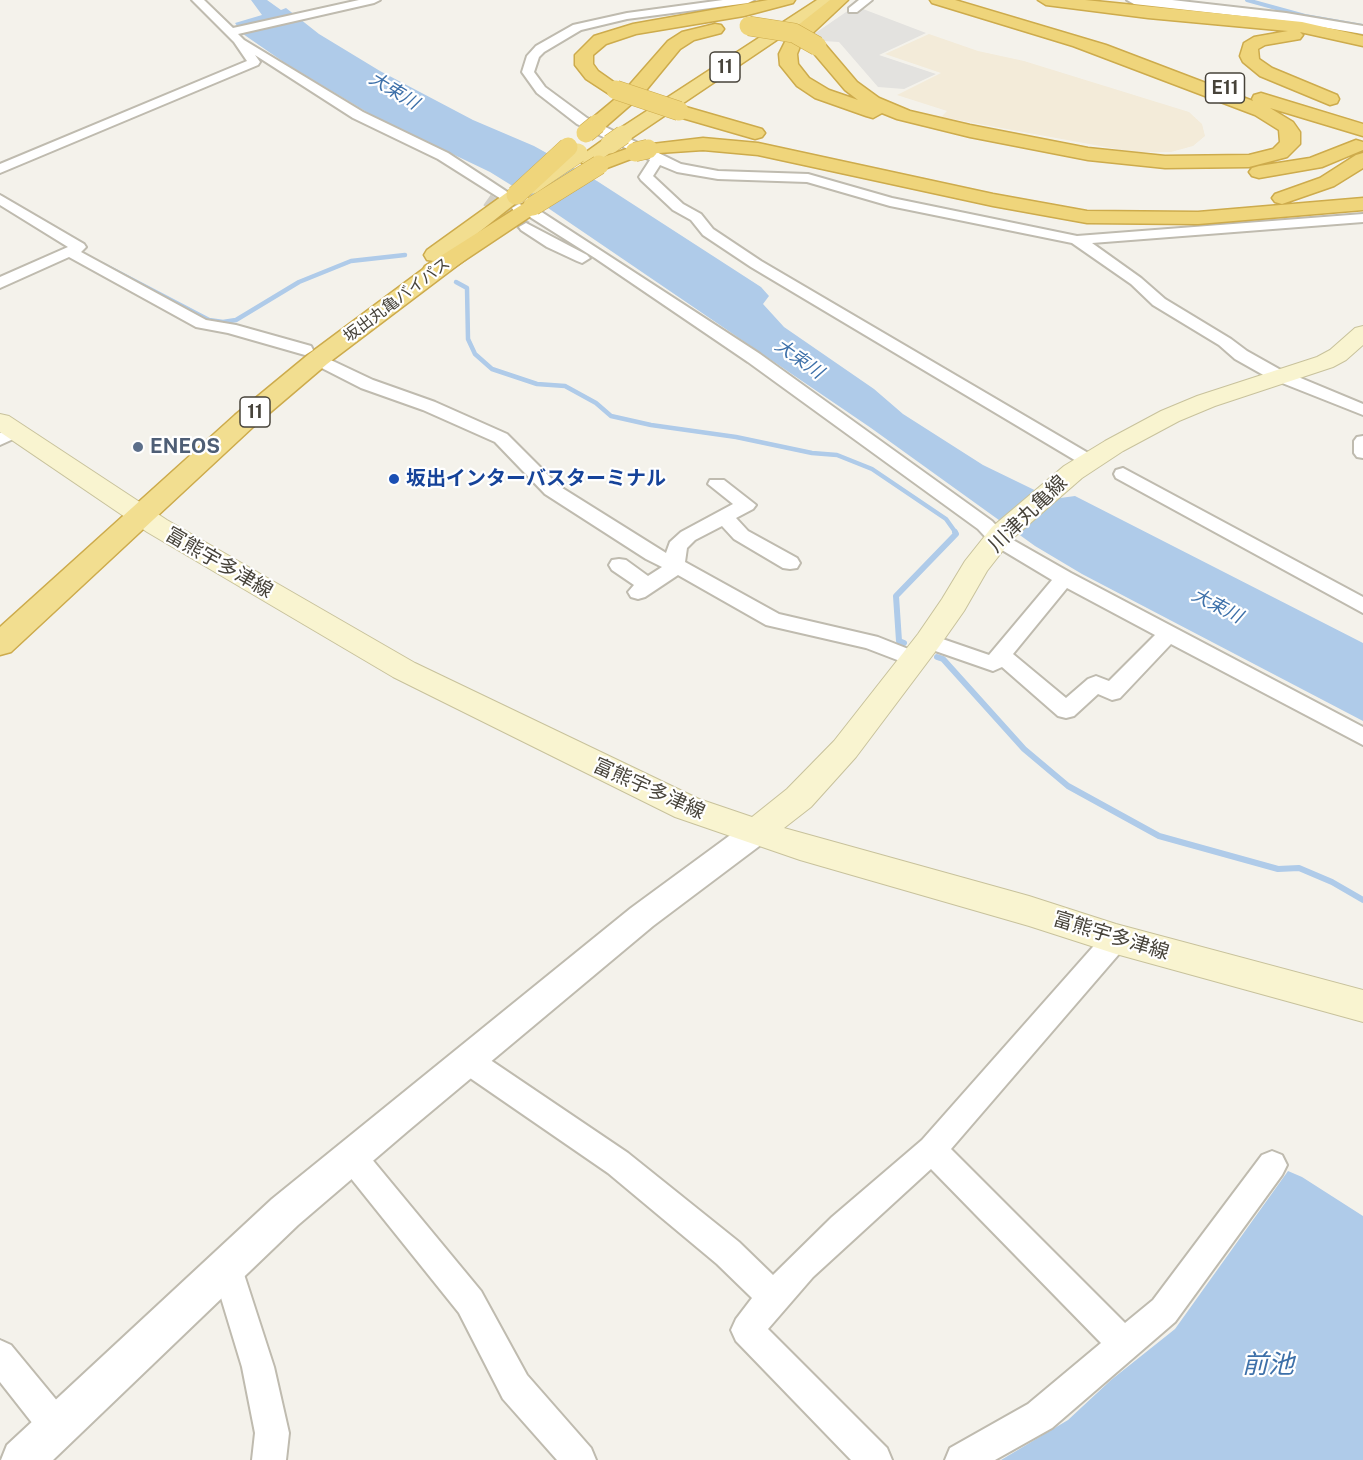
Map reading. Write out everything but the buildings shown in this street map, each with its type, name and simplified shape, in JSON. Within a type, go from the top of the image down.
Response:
[{"type":"highway","points":[[787,0],[744,11],[645,27],[600,40],[584,55],[584,65],[592,75],[616,90],[929,186]]},
{"type":"highway","name":"11","points":[[584,156],[604,134],[812,0]]},
{"type":"highway","name":"11","points":[[604,134],[828,0]]},
{"type":"highway","points":[[938,0],[1094,45]]},
{"type":"highway","points":[[966,0],[1094,45],[1108,56],[1252,106],[1279,121],[1290,132],[1291,138],[1287,149],[1280,153],[1261,159],[1234,162],[1165,162],[1088,154]]},
{"type":"highway","points":[[1046,0],[1148,13],[1290,26],[1331,32],[1363,41]]},
{"type":"highway","points":[[847,5],[808,26],[793,42],[788,59],[796,76],[822,94],[856,107],[1177,171],[1241,173],[1315,163],[1340,154],[1361,128]]},
{"type":"highway","points":[[604,134],[668,50],[681,40],[708,30],[749,26],[794,33],[817,46],[851,86],[872,102],[904,115],[970,131]]},
{"type":"highway","points":[[1343,104],[1266,72],[1252,62],[1248,51],[1260,41],[1288,35],[1324,37],[1363,48]]},
{"type":"highway","name":"E11","points":[[1094,45],[1227,79]]},
{"type":"highway","name":"E11","points":[[1094,45],[1361,128]]},
{"type":"highway","name":"E11","points":[[1249,86],[1361,128]]},
{"type":"highway","points":[[518,206],[584,156],[646,153],[688,144],[742,147],[806,158],[929,186],[1086,217],[1198,218],[1363,204]]},
{"type":"highway","points":[[518,206],[575,178],[584,156]]},
{"type":"highway","points":[[1086,217],[1138,215],[1272,201],[1321,185],[1363,159]]},
{"type":"highway","name":"坂出丸亀バイパス","points":[[312,355],[433,271],[518,206]]},
{"type":"highway","name":"坂出丸亀バイパス","points":[[0,616],[227,436],[312,355],[518,206]]},
{"type":"highway","name":"坂出丸亀バイパス","points":[[0,644],[131,510]]},
{"type":"main road","name":"川津丸亀線","points":[[756,833],[822,776],[859,732],[954,604],[975,567],[1001,536],[1081,466],[1170,416],[1206,401],[1325,362],[1360,339]]},
{"type":"main road","name":"富熊宇多津線","points":[[6,430],[226,568],[404,670],[687,808],[756,833],[1029,911],[1116,939],[1363,1006]]},
{"type":"street","points":[[198,0],[234,34],[358,115],[498,182],[549,212],[600,255]]},
{"type":"street","points":[[234,34],[374,0]]},
{"type":"street","points":[[748,0],[593,22],[555,38],[533,56],[528,72],[532,81],[556,103],[582,121],[646,153],[692,172],[808,178],[890,201],[1077,240],[1363,218]]},
{"type":"street","points":[[847,5],[866,0]]},
{"type":"street","points":[[1134,0],[1308,20],[1363,30]]},
{"type":"street","points":[[0,169],[254,62],[234,34]]},
{"type":"street","points":[[424,148],[461,182],[518,206],[568,253],[600,265],[620,278],[632,277]]},
{"type":"street","points":[[646,153],[646,177],[678,207],[696,217],[708,232],[1081,466]]},
{"type":"street","points":[[443,156],[518,206],[600,255],[801,390],[985,525],[1064,578],[1363,737]]},
{"type":"street","points":[[0,199],[79,247],[0,283]]},
{"type":"street","points":[[1077,240],[1136,281],[1159,302],[1225,342],[1241,355],[1281,377],[1363,410]]},
{"type":"street","points":[[70,252],[202,324],[230,328],[312,355],[368,384],[429,406],[501,438],[552,490],[653,555],[674,564],[774,620],[871,642],[993,664],[1064,578]]},
{"type":"street","points":[[1363,441],[1363,453]]},
{"type":"street","points":[[1123,474],[1363,606]]},
{"type":"street","points":[[619,565],[643,589],[674,568],[677,546],[688,536],[746,505],[716,484]]},
{"type":"street","points":[[724,516],[741,535],[790,563]]},
{"type":"street","points":[[1000,654],[1066,710],[1096,684],[1112,692],[1169,633]]},
{"type":"street","points":[[22,1460],[285,1212],[642,917],[756,833]]},
{"type":"street","points":[[875,1460],[747,1329],[802,1266],[843,1227],[932,1150],[1116,939]]},
{"type":"street","points":[[467,1060],[618,1163],[728,1253],[773,1298]]},
{"type":"street","points":[[932,1150],[1125,1345]]},
{"type":"street","points":[[351,1156],[470,1302],[515,1387],[579,1460]]},
{"type":"street","points":[[962,1460],[1040,1416],[1164,1311],[1272,1165]]},
{"type":"street","points":[[226,1268],[258,1367],[272,1433],[269,1460]]},
{"type":"street","points":[[0,1356],[56,1426]]},
{"type":"shaded area","points":[[863,9],[926,33],[879,55],[936,74],[904,89],[878,87],[839,42],[823,41],[814,34],[849,10]]},
{"type":"shaded area","points":[[929,34],[978,51],[1024,61],[1189,112],[1202,124],[1205,136],[1193,146],[1171,152],[1133,152],[941,117],[947,111],[897,95],[941,73],[885,54]]},
{"type":"water","name":"大束川","points":[[251,0],[267,0],[281,10],[286,8],[319,34],[380,71],[473,120],[534,146],[597,181],[761,287],[769,296],[763,304],[784,327],[874,389],[903,414],[983,465],[1053,499],[1075,496],[1363,643],[1363,721],[1082,574],[1035,546],[871,428],[548,208],[490,172],[375,117],[285,63],[243,34],[235,23],[262,15]]},
{"type":"water","name":"前池","points":[[1288,1171],[1302,1177],[1363,1216],[1363,1460],[1001,1460],[1068,1420],[1111,1380],[1175,1329]]},
{"type":"waterway","points":[[1247,0],[1305,16],[1363,26]]},
{"type":"waterway","points":[[102,264],[209,320],[223,322],[236,320],[299,282],[351,261],[405,255]]},
{"type":"waterway","points":[[456,282],[467,288],[468,339],[475,354],[492,369],[537,384],[565,386],[596,403],[611,416],[651,425],[736,437],[812,453],[837,455],[872,469],[946,519],[956,533]]},
{"type":"waterway","points":[[904,643],[899,641],[896,596],[956,534],[955,532]]},
{"type":"waterway","points":[[937,657],[943,659],[1024,749],[1068,786],[1159,836],[1278,869],[1299,868],[1332,882],[1363,900]]},
{"type":"tunnel","points":[[487,200],[526,227]]},
{"type":"place","name":"ENEOS","points":[[138,447]]},
{"type":"place","name":"坂出インターバスターミナル","points":[[394,479]]}]
